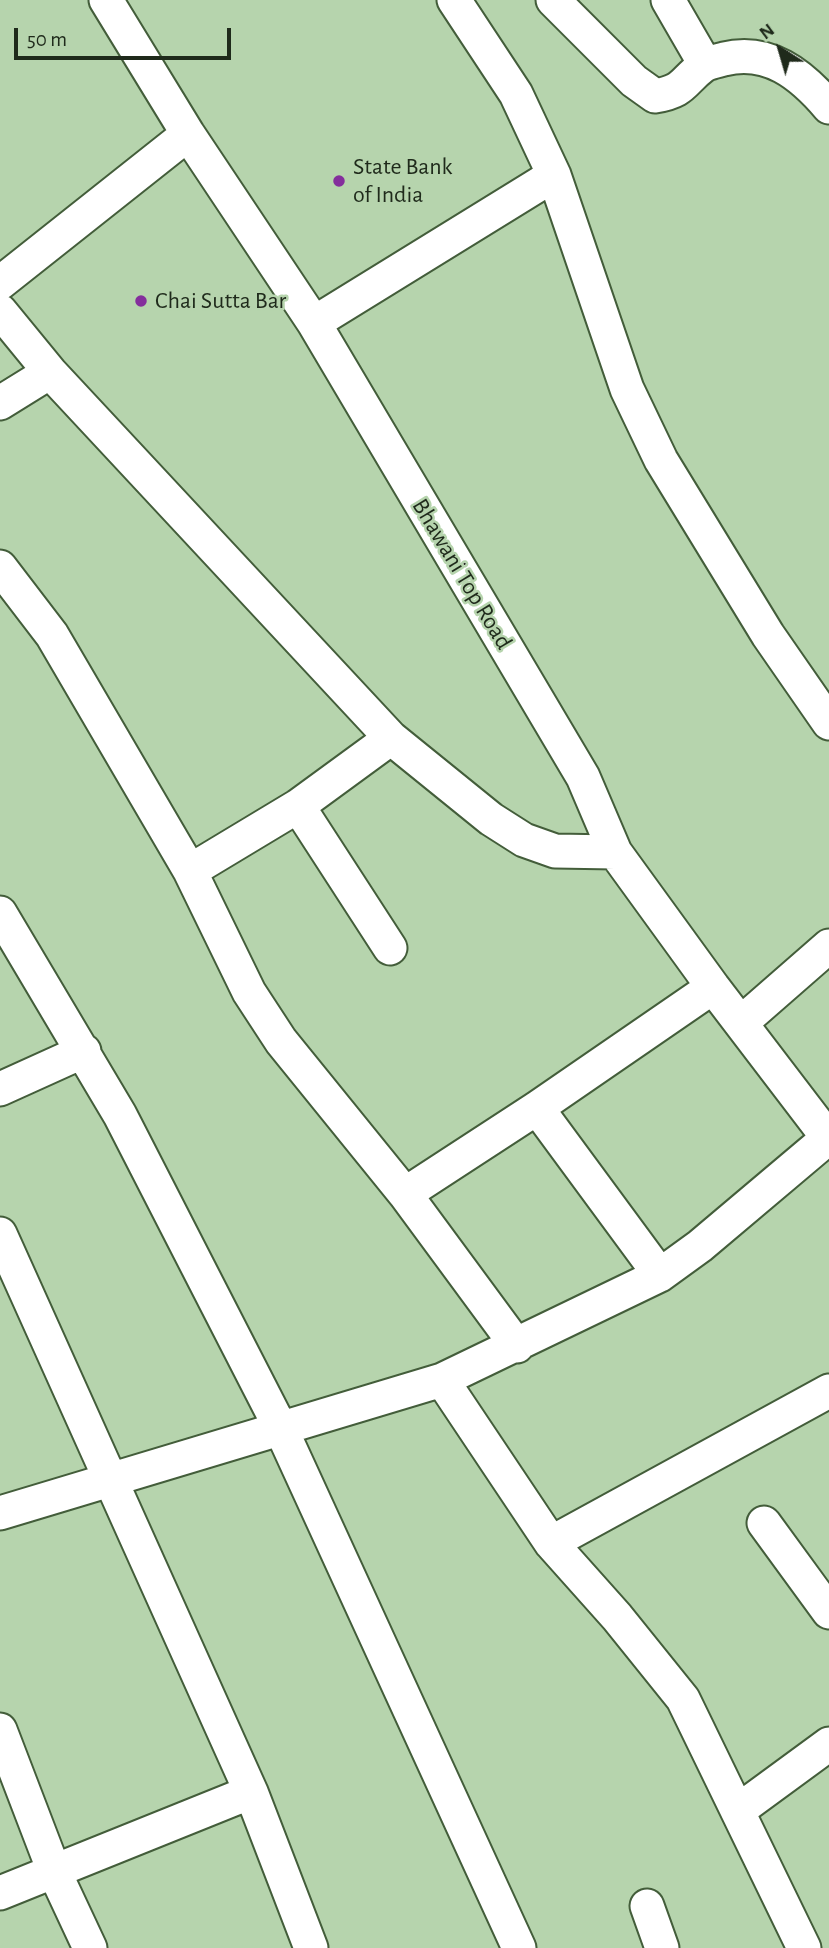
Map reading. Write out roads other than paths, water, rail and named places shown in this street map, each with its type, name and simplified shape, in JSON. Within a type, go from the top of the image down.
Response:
[{"type":"street","name":"Bhawani Top Road","points":[[106,0],[188,134],[314,323],[583,776],[615,852],[828,1138]]},
{"type":"street","points":[[454,0],[516,94],[554,175],[627,389],[661,460],[768,635],[829,723]]},
{"type":"street","points":[[553,0],[634,81],[655,96],[675,93],[705,64],[737,56],[756,55],[776,62],[817,93],[829,107]]},
{"type":"street","points":[[668,0],[705,64]]},
{"type":"street","points":[[0,283],[188,134]]},
{"type":"street","points":[[314,323],[554,175]]},
{"type":"street","points":[[0,311],[50,372],[391,738],[491,818],[524,840],[555,851],[615,852]]},
{"type":"street","points":[[0,403],[50,372]]},
{"type":"street","points":[[0,567],[52,635],[190,871],[249,992],[281,1041],[405,1194],[517,1346]]},
{"type":"street","points":[[190,871],[298,806],[391,738]]},
{"type":"street","points":[[298,806],[390,948]]},
{"type":"street","points":[[0,913],[120,1115],[281,1429],[519,1948]]},
{"type":"street","points":[[742,1022],[829,946]]},
{"type":"street","points":[[405,1194],[537,1108],[713,987]]},
{"type":"street","points":[[0,1090],[84,1051]]},
{"type":"street","points":[[537,1108],[660,1275]]},
{"type":"street","points":[[0,1513],[442,1380],[660,1275],[700,1246],[828,1138]]},
{"type":"street","points":[[0,1234],[251,1792],[311,1948]]},
{"type":"street","points":[[442,1380],[551,1543],[617,1617],[683,1699],[804,1948]]},
{"type":"street","points":[[551,1543],[829,1391]]},
{"type":"street","points":[[764,1523],[829,1612]]},
{"type":"street","points":[[0,1730],[54,1871],[89,1948]]},
{"type":"street","points":[[739,1810],[829,1744]]},
{"type":"street","points":[[0,1893],[251,1792]]},
{"type":"street","points":[[647,1906],[662,1948]]},
{"type":"place","name":"State Bank of India","points":[[339,181]]},
{"type":"place","name":"Chai Sutta Bar","points":[[141,301]]}]
